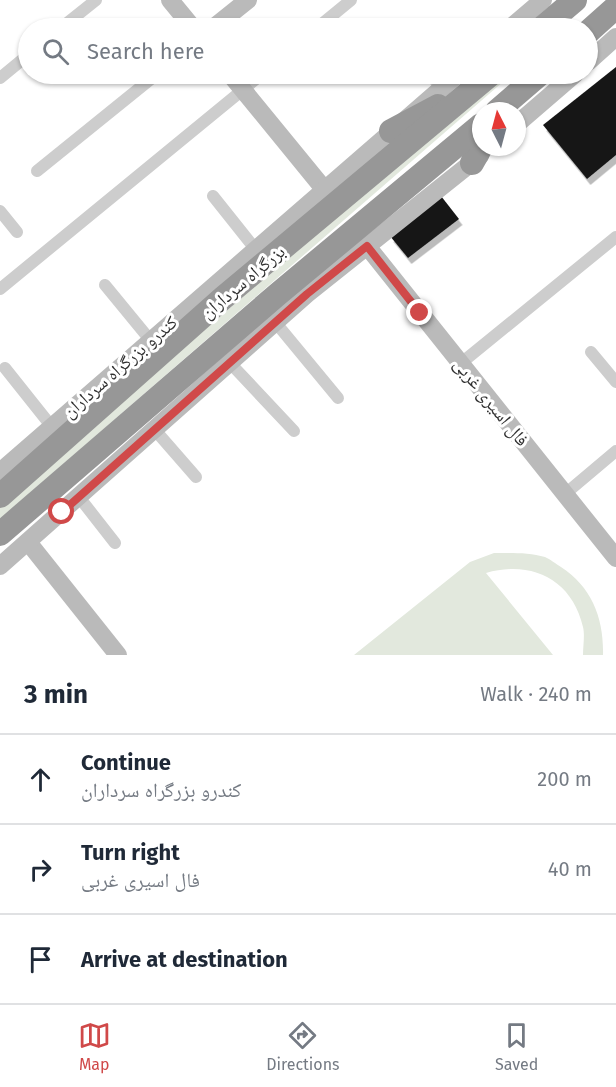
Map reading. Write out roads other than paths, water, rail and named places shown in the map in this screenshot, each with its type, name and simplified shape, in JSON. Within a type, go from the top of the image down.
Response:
[{"type":"highway","points":[[554,18],[575,0]]},
{"type":"highway","points":[[598,23],[616,7]]},
{"type":"highway","points":[[598,28],[616,21]]},
{"type":"highway","points":[[392,131],[474,84]]},
{"type":"highway","name":"بزرگراه سرداران","points":[[0,496],[223,298],[478,84]]},
{"type":"highway","points":[[514,102],[531,84]]},
{"type":"highway","name":"بزرگراه سرداران","points":[[0,534],[273,312],[472,133]]},
{"type":"highway","points":[[223,298],[263,244]]},
{"type":"highway","points":[[273,312],[307,294]]},
{"type":"main road","points":[[170,0],[185,18]]},
{"type":"main road","points":[[226,18],[248,0]]},
{"type":"main road","points":[[522,18],[543,0]]},
{"type":"main road","points":[[598,53],[616,37]]},
{"type":"main road","points":[[239,84],[324,189]]},
{"type":"main road","name":"کندرو بزرگراه سرداران","points":[[0,472],[392,131],[433,84]]},
{"type":"main road","points":[[524,102],[557,84]]},
{"type":"main road","points":[[307,294],[476,156]]},
{"type":"main road","name":"فال اسیری غربی","points":[[367,246],[616,558]]},
{"type":"main road","points":[[0,566],[231,364],[273,312]]},
{"type":"main road","points":[[28,542],[118,655]]},
{"type":"street","points":[[74,18],[96,0]]},
{"type":"street","points":[[329,18],[351,0]]},
{"type":"street","points":[[0,78],[18,63]]},
{"type":"street","points":[[37,171],[145,84]]},
{"type":"street","points":[[0,289],[249,84]]},
{"type":"street","points":[[213,196],[263,244]]},
{"type":"street","points":[[0,211],[16,232]]},
{"type":"street","points":[[460,364],[616,237]]},
{"type":"street","points":[[105,285],[151,341]]},
{"type":"street","points":[[273,312],[338,398]]},
{"type":"street","points":[[591,352],[616,382]]},
{"type":"street","points":[[231,364],[294,432]]},
{"type":"street","points":[[5,368],[52,427]]},
{"type":"street","points":[[155,430],[196,477]]},
{"type":"street","points":[[565,494],[616,451]]},
{"type":"street","points":[[80,497],[115,543]]}]
